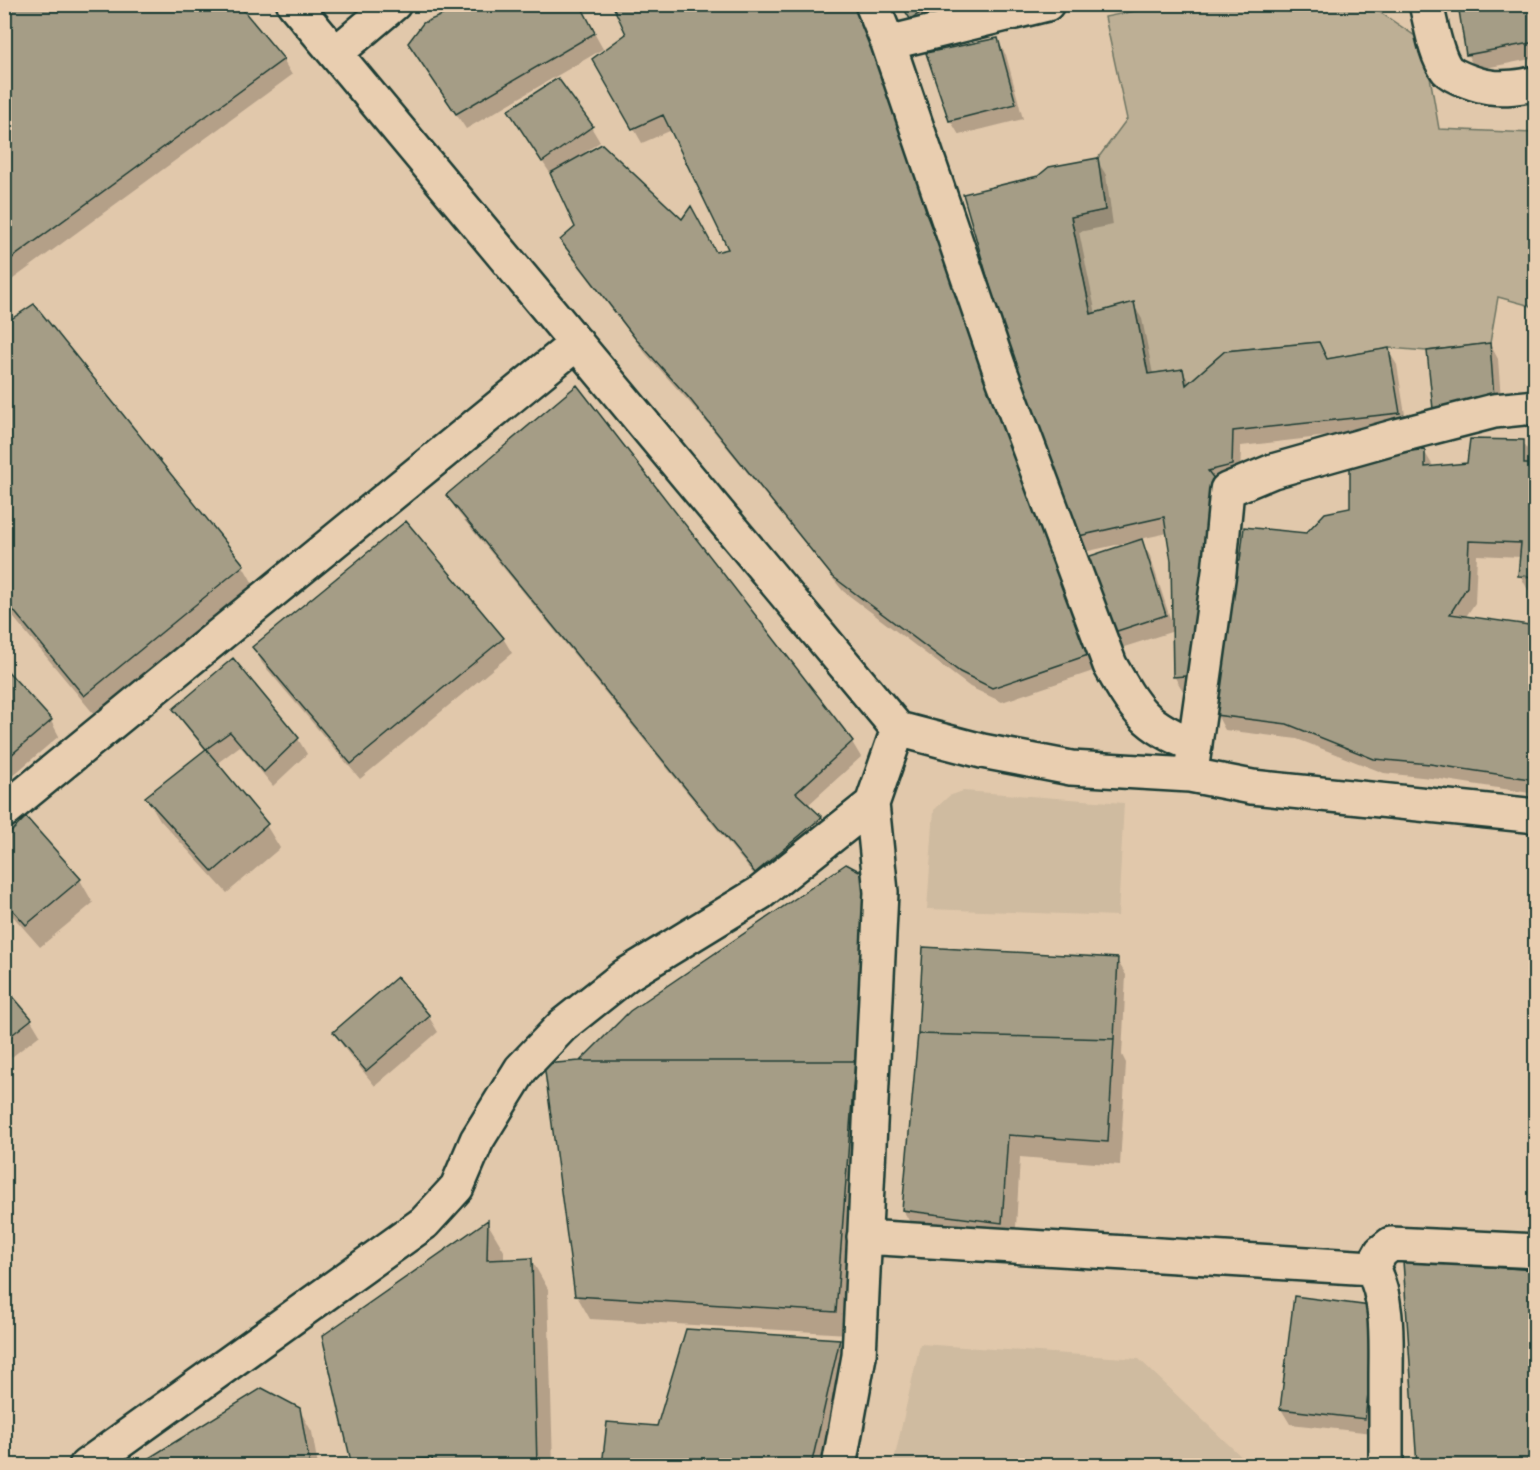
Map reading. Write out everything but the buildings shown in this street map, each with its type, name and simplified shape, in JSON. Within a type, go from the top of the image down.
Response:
[{"type":"street","points":[[294,4],[898,729],[982,751],[1071,768],[1192,760]]},
{"type":"street","points":[[336,53],[394,4]]},
{"type":"street","points":[[872,4],[888,43],[999,368],[1110,665],[1126,694],[1147,720],[1170,736],[1192,760],[1252,787],[1536,816]]},
{"type":"street","points":[[888,43],[1047,4]]},
{"type":"street","points":[[1426,4],[1440,59],[1448,72],[1490,87],[1536,83]]},
{"type":"street","points":[[4,811],[577,343]]},
{"type":"street","points":[[1192,760],[1219,572],[1227,490],[1273,471],[1397,436],[1494,411],[1536,406]]},
{"type":"street","points":[[839,1466],[859,1356],[881,892],[872,804],[898,729]]},
{"type":"street","points":[[86,1466],[424,1223],[457,1188],[477,1140],[521,1069],[563,1025],[626,975],[760,893],[872,804]]},
{"type":"street","points":[[864,1237],[1372,1268]]},
{"type":"street","points":[[1372,1268],[1381,1252],[1391,1244],[1536,1251]]},
{"type":"street","points":[[1372,1268],[1378,1279],[1385,1328],[1386,1466]]},
{"type":"shaded area","points":[[1170,4],[1372,7],[1424,42],[1439,129],[1535,133],[1535,307],[1498,297],[1490,343],[1427,351],[1389,348],[1327,359],[1319,342],[1225,351],[1186,385],[1183,369],[1148,374],[1134,303],[1091,314],[1071,217],[1105,210],[1098,158],[1127,119],[1105,17]]},
{"type":"shaded area","points":[[963,791],[1124,803],[1118,916],[927,909],[934,810],[949,796]]},
{"type":"shaded area","points":[[920,1344],[1139,1359],[1250,1465],[893,1465]]}]
